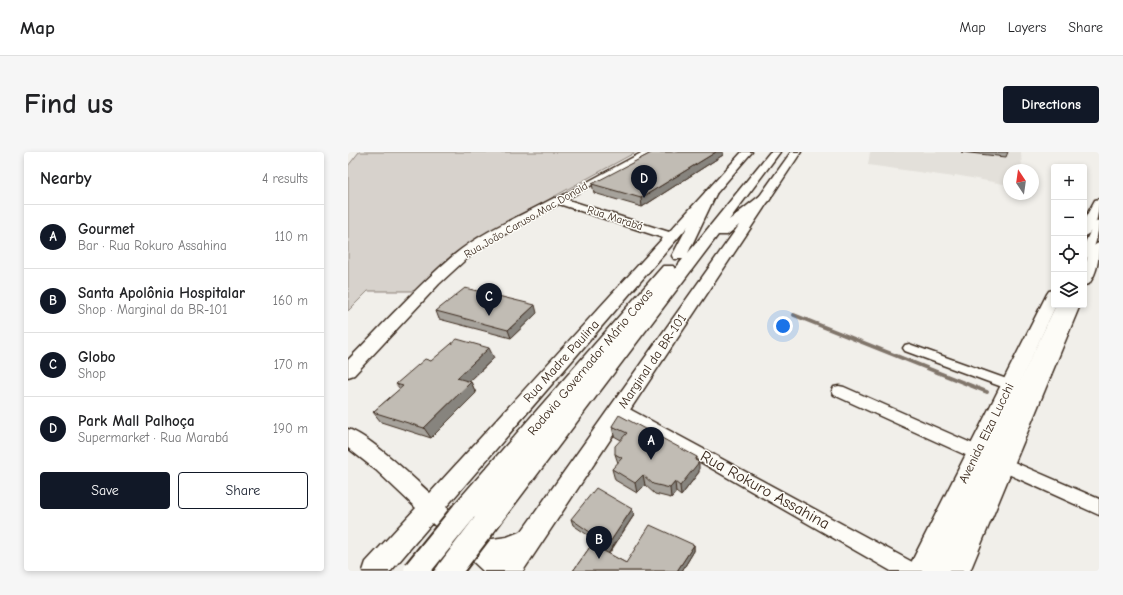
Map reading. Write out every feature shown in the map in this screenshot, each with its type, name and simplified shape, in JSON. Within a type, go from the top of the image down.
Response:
[{"type":"highway","name":"Rodovia Governador Mário Covas","points":[[449,571],[474,519],[675,247],[764,152]]},
{"type":"highway","name":"Rodovia Governador Mário Covas","points":[[416,571],[474,519],[699,250],[775,152]]},
{"type":"highway","points":[[675,247],[710,194]]},
{"type":"highway","points":[[699,250],[765,198]]},
{"type":"main road","name":"Rua Madre Paulina","points":[[375,571],[432,507],[675,247],[710,194],[747,152]]},
{"type":"main road","name":"Marginal da BR-101","points":[[509,571],[796,152]]},
{"type":"main road","name":"Rua Marabá","points":[[558,200],[675,247]]},
{"type":"main road","name":"Rua João Caruso Mac Donald","points":[[348,371],[434,281],[459,258],[478,244],[558,200]]},
{"type":"main road","points":[[1087,226],[1099,202]]},
{"type":"main road","points":[[1087,278],[1094,270],[1099,247]]},
{"type":"main road","name":"Avenida Elza Lucchi","points":[[958,571],[991,459],[1010,385],[1051,300]]},
{"type":"main road","name":"Avenida Elza Lucchi","points":[[918,571],[991,459],[1072,308]]},
{"type":"main road","points":[[348,437],[383,464],[501,571]]},
{"type":"main road","points":[[480,552],[497,552],[515,547],[531,539]]},
{"type":"street","name":"Rua João Caruso Mac Donald","points":[[558,200],[648,152]]},
{"type":"street","points":[[1087,249],[1099,223]]},
{"type":"street","points":[[940,571],[1061,308]]},
{"type":"street","points":[[909,348],[1010,385]]},
{"type":"street","points":[[839,391],[1099,507]]},
{"type":"street","name":"Rua Rokuro Assahina","points":[[620,409],[909,571]]},
{"type":"shaded area","points":[[359,152],[636,152],[478,238],[448,259],[415,291],[368,291],[348,311],[348,166]]},
{"type":"shaded area","points":[[870,152],[1021,152],[1022,164],[1003,164],[1003,184],[955,175],[954,177],[868,165]]},
{"type":"building","points":[[653,152],[716,152],[641,198],[592,184]]},
{"type":"building","points":[[465,288],[535,305],[508,330],[436,311]]},
{"type":"building","points":[[457,339],[489,348],[457,378],[471,382],[424,428],[373,412],[403,386],[396,384],[425,359],[431,361]]},
{"type":"building","points":[[619,415],[697,457],[695,460],[699,462],[680,486],[675,482],[670,488],[653,484],[643,475],[635,483],[612,469],[622,458],[615,454],[615,446],[627,433],[612,426]]},
{"type":"building","points":[[596,488],[632,509],[604,551],[626,563],[650,525],[694,545],[677,571],[573,571],[597,537],[571,519]]},
{"type":"waterway","points":[[794,315],[987,392]]},
{"type":"place","name":"Park Mall Palhoça","points":[[644,198]]},
{"type":"place","name":"Globo","points":[[489,316]]},
{"type":"place","name":"Gourmet","points":[[651,460]]},
{"type":"place","name":"Santa Apolônia Hospitalar","points":[[599,559]]}]
